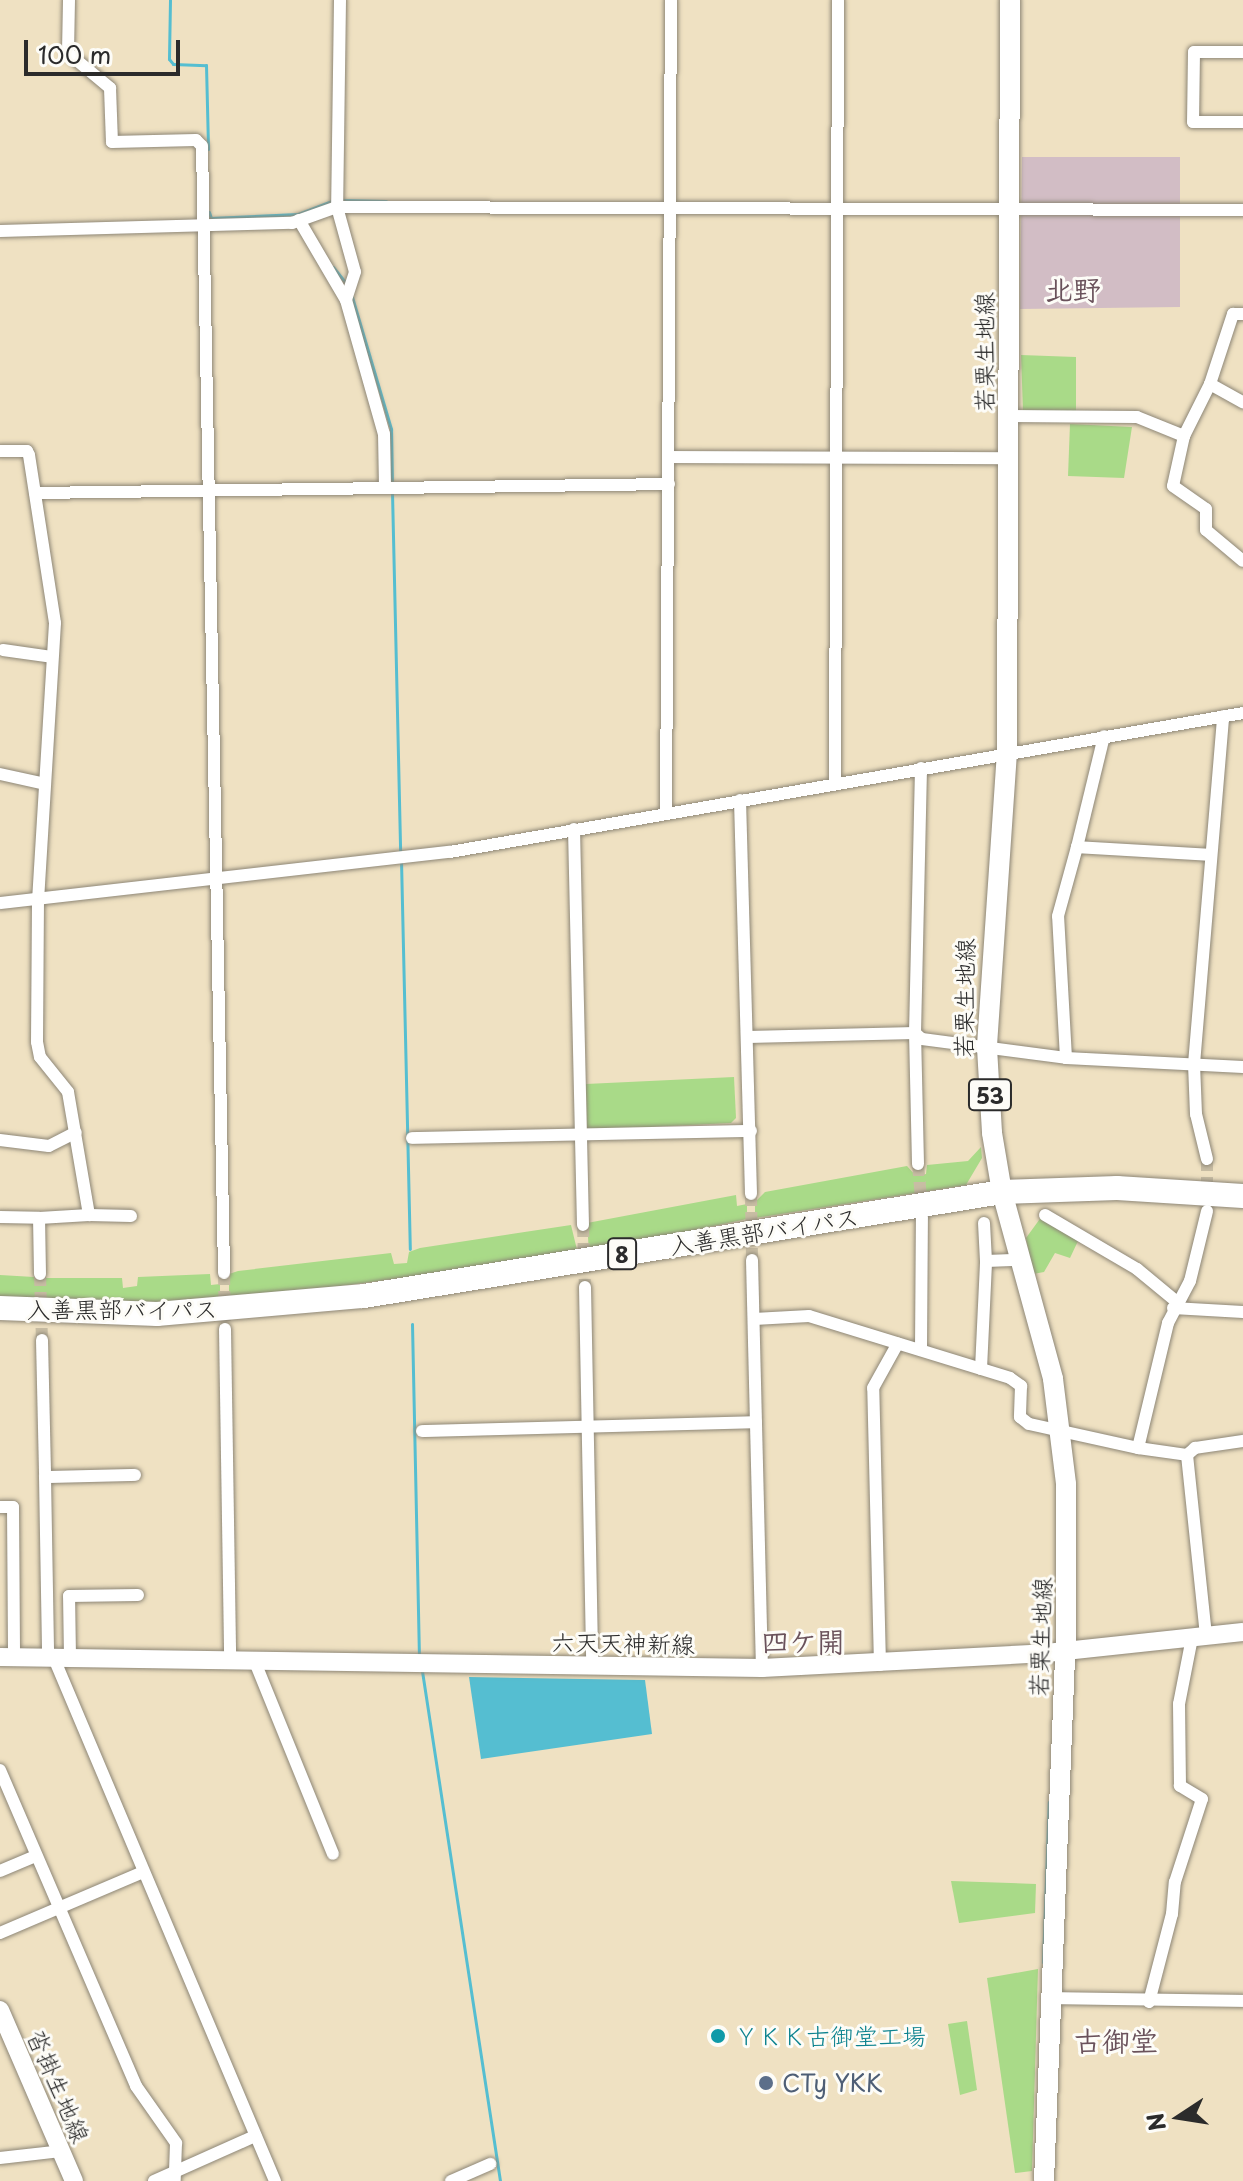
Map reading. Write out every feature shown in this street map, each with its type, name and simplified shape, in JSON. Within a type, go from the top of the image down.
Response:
[{"type":"highway","name":"入善黒部バイパス","points":[[0,1308],[157,1314],[364,1296],[1002,1192],[1117,1188],[1243,1196]]},
{"type":"main road","name":"若栗生地線","points":[[1010,0],[1007,752],[987,1048],[992,1133],[1002,1192],[1053,1379],[1069,1551],[1044,2181]]},
{"type":"main road","name":"六天天神新線","points":[[7,1657],[762,1668],[880,1665],[1065,1651],[1243,1632]]},
{"type":"main road","name":"沓掛生地線","points":[[0,2010],[74,2181]]},
{"type":"street","points":[[69,0],[68,53],[110,88],[112,142],[196,140],[202,146],[206,488],[224,1273]]},
{"type":"street","points":[[340,0],[337,207],[355,272],[346,300]]},
{"type":"street","points":[[666,814],[671,0]]},
{"type":"street","points":[[835,783],[838,0]]},
{"type":"street","points":[[1243,52],[1194,52],[1193,122],[1243,122]]},
{"type":"street","points":[[0,231],[299,220],[337,207],[1243,210]]},
{"type":"street","points":[[299,220],[346,300],[384,434],[385,487]]},
{"type":"street","points":[[1243,314],[1233,314],[1210,384],[1184,436],[1173,486],[1206,509],[1206,530],[1243,561]]},
{"type":"street","points":[[1210,384],[1243,402]]},
{"type":"street","points":[[1010,416],[1137,417],[1184,436]]},
{"type":"street","points":[[0,451],[27,451],[55,623],[38,900],[37,1042],[40,1057],[68,1092],[89,1215]]},
{"type":"street","points":[[670,457],[1010,458]]},
{"type":"street","points":[[35,493],[206,488],[669,484]]},
{"type":"street","points":[[3,650],[52,657]]},
{"type":"street","points":[[0,903],[420,856],[1243,713]]},
{"type":"street","points":[[1207,1159],[1196,1114],[1194,1064],[1223,716]]},
{"type":"street","points":[[1066,1058],[1058,916],[1104,736]]},
{"type":"street","points":[[918,1164],[915,1033],[921,768]]},
{"type":"street","points":[[0,774],[45,784]]},
{"type":"street","points":[[740,800],[751,1194]]},
{"type":"street","points":[[574,829],[583,1225]]},
{"type":"street","points":[[1077,847],[1211,855]]},
{"type":"street","points":[[748,1037],[915,1033],[922,1039],[1066,1058],[1243,1067]]},
{"type":"street","points":[[412,1138],[751,1131]]},
{"type":"street","points":[[0,1140],[49,1146],[76,1132]]},
{"type":"street","points":[[1138,1448],[1175,1305],[1190,1281],[1207,1211]]},
{"type":"street","points":[[1045,1215],[1137,1269],[1175,1305],[1243,1312]]},
{"type":"street","points":[[0,1217],[131,1216]]},
{"type":"street","points":[[921,1350],[922,1217]]},
{"type":"street","points":[[39,1218],[40,1274]]},
{"type":"street","points":[[981,1369],[989,1287],[984,1223]]},
{"type":"street","points":[[752,1260],[762,1668]]},
{"type":"street","points":[[986,1261],[1019,1260]]},
{"type":"street","points":[[585,1287],[592,1665]]},
{"type":"street","points":[[754,1319],[809,1316],[981,1369],[1021,1386],[1020,1417],[1029,1424],[1060,1432],[1187,1455],[1195,1448],[1243,1441]]},
{"type":"street","points":[[225,1329],[230,1661]]},
{"type":"street","points":[[42,1340],[45,1477],[57,1657],[143,1872],[275,2181]]},
{"type":"street","points":[[880,1665],[873,1388],[898,1343]]},
{"type":"street","points":[[422,1431],[756,1422]]},
{"type":"street","points":[[1149,2002],[1172,1914],[1175,1882],[1202,1799],[1180,1786],[1179,1704],[1199,1638],[1187,1455]]},
{"type":"street","points":[[45,1477],[135,1475]]},
{"type":"street","points":[[0,1507],[13,1507],[7,1657]]},
{"type":"street","points":[[57,1657],[69,1596],[138,1595]]},
{"type":"street","points":[[255,1662],[333,1854]]},
{"type":"street","points":[[0,1770],[57,1909],[136,2086],[176,2143],[174,2177]]},
{"type":"street","points":[[0,1871],[35,1856]]},
{"type":"street","points":[[0,1933],[143,1872]]},
{"type":"street","points":[[1052,1998],[1149,2002],[1243,2001]]},
{"type":"street","points":[[154,2181],[174,2177],[255,2136]]},
{"type":"street","points":[[0,2158],[61,2151]]},
{"type":"street","points":[[451,2181],[490,2164]]},
{"type":"shaded area","points":[[1022,157],[1180,157],[1180,307],[1020,309]]},
{"type":"green space","points":[[1021,355],[1076,357],[1076,411],[1023,411]]},
{"type":"green space","points":[[1070,424],[1132,427],[1124,478],[1068,476]]},
{"type":"green space","points":[[734,1077],[736,1118],[731,1123],[587,1130],[586,1084]]},
{"type":"green space","points":[[981,1147],[982,1158],[966,1185],[755,1218],[755,1202],[765,1192],[907,1166],[916,1176],[926,1174],[927,1165],[968,1161]]},
{"type":"green space","points":[[736,1195],[737,1206],[747,1204],[747,1219],[589,1252],[587,1223]]},
{"type":"green space","points":[[1042,1216],[1078,1241],[1070,1258],[1055,1253],[1044,1272],[1033,1274],[1026,1238]]},
{"type":"green space","points":[[571,1225],[578,1254],[229,1301],[229,1274],[238,1271],[391,1253],[394,1264],[407,1263],[409,1252],[420,1248]]},
{"type":"green space","points":[[210,1274],[211,1285],[220,1284],[220,1302],[144,1305],[0,1298],[0,1275],[34,1277],[36,1284],[45,1284],[46,1278],[122,1278],[123,1288],[137,1286],[138,1277]]},
{"type":"green space","points":[[951,1881],[1036,1884],[1035,1913],[959,1923]]},
{"type":"green space","points":[[1038,1969],[1032,2171],[1015,2173],[987,1978]]},
{"type":"green space","points":[[967,2021],[977,2090],[960,2095],[948,2024]]},
{"type":"water","points":[[469,1677],[645,1680],[652,1734],[481,1759]]},
{"type":"waterway","points":[[170,0],[169,59],[173,64],[206,65],[208,149]]},
{"type":"waterway","points":[[209,212],[211,218],[298,214],[334,200]]},
{"type":"waterway","points":[[342,200],[386,201]]},
{"type":"waterway","points":[[333,267],[346,283]]},
{"type":"waterway","points":[[352,297],[391,429],[392,484]]},
{"type":"waterway","points":[[392,492],[400,852]]},
{"type":"waterway","points":[[401,860],[410,1249]]},
{"type":"waterway","points":[[412,1324],[419,1656]]},
{"type":"waterway","points":[[422,1671],[500,2181]]},
{"type":"waterway","points":[[1043,1962],[1049,1802]]},
{"type":"tunnel","points":[[1207,1159],[1207,1196]]},
{"type":"tunnel","points":[[918,1164],[922,1210]]},
{"type":"tunnel","points":[[751,1194],[752,1260]]},
{"type":"tunnel","points":[[583,1225],[585,1287]]},
{"type":"tunnel","points":[[224,1273],[225,1329]]},
{"type":"tunnel","points":[[40,1274],[42,1340]]},
{"type":"place","name":"ＹＫＫ古御堂工場","points":[[718,2036]]},
{"type":"place","name":"CTy YKK","points":[[766,2083]]},
{"type":"district","name":"北野","points":[[1073,289]]},
{"type":"district","name":"四ケ開","points":[[803,1641]]},
{"type":"district","name":"古御堂","points":[[1116,2040]]}]
